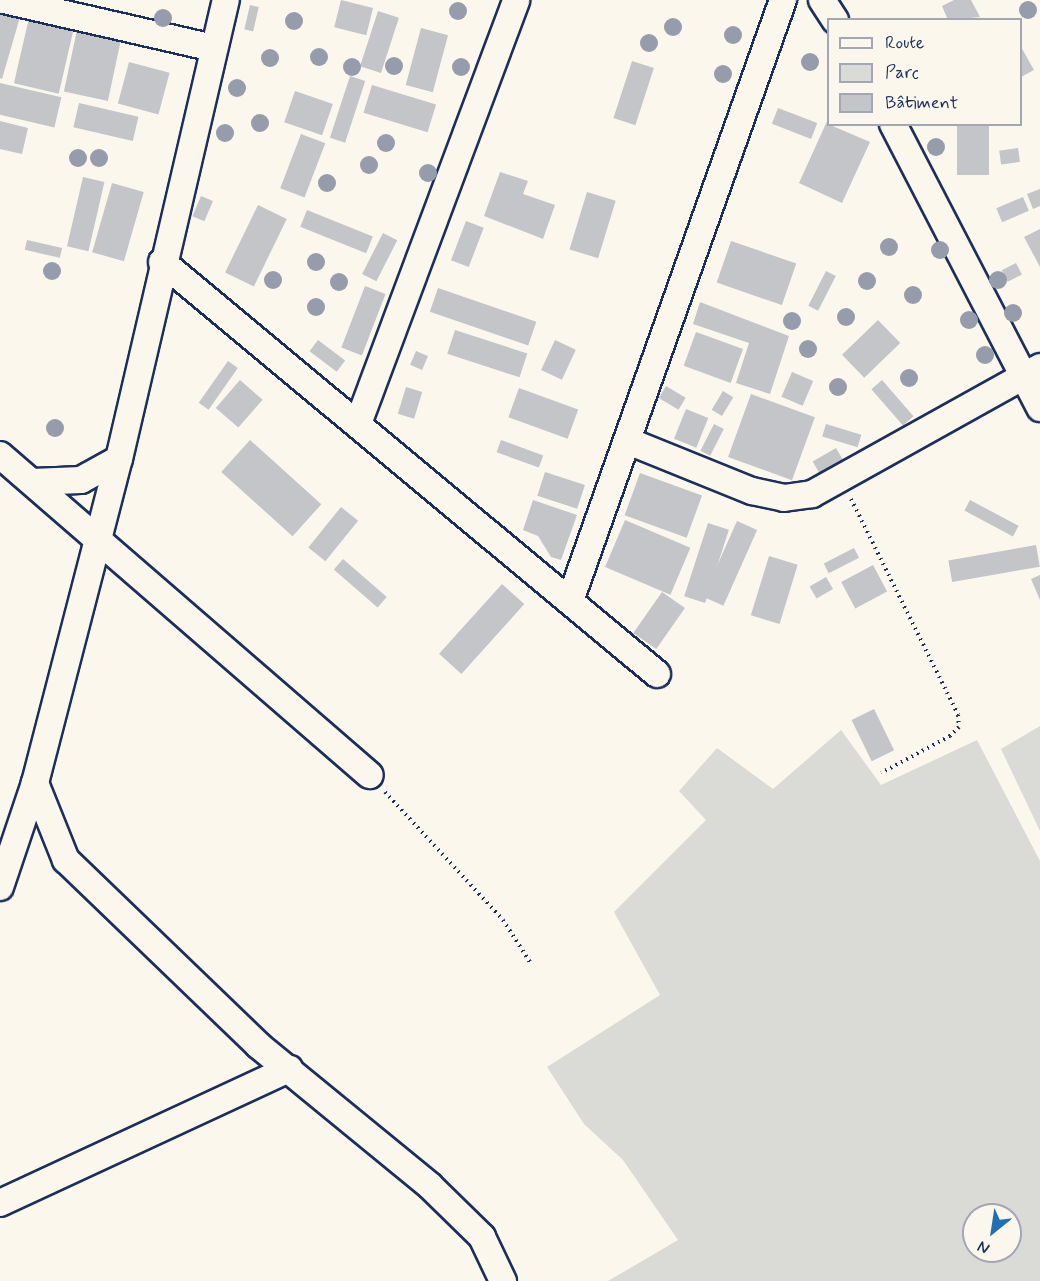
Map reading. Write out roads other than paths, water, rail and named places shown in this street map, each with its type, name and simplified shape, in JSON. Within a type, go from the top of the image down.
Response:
[{"type":"street","points":[[4,0],[214,48]]},
{"type":"street","points":[[0,887],[35,783],[118,459],[162,262],[226,0]]},
{"type":"street","points":[[359,421],[516,0]]},
{"type":"street","points":[[570,601],[783,0]]},
{"type":"street","points":[[822,0],[834,18]]},
{"type":"street","points":[[894,126],[1031,372],[1040,408]]},
{"type":"street","points":[[162,262],[359,421],[657,674]]},
{"type":"street","points":[[628,441],[784,498],[812,494],[842,480],[1031,372]]},
{"type":"street","points":[[0,455],[370,776]]},
{"type":"street","points":[[32,482],[81,480],[118,459]]},
{"type":"street","points":[[35,783],[66,860],[289,1069],[482,1237],[503,1281]]},
{"type":"street","points":[[0,1203],[289,1069]]}]
